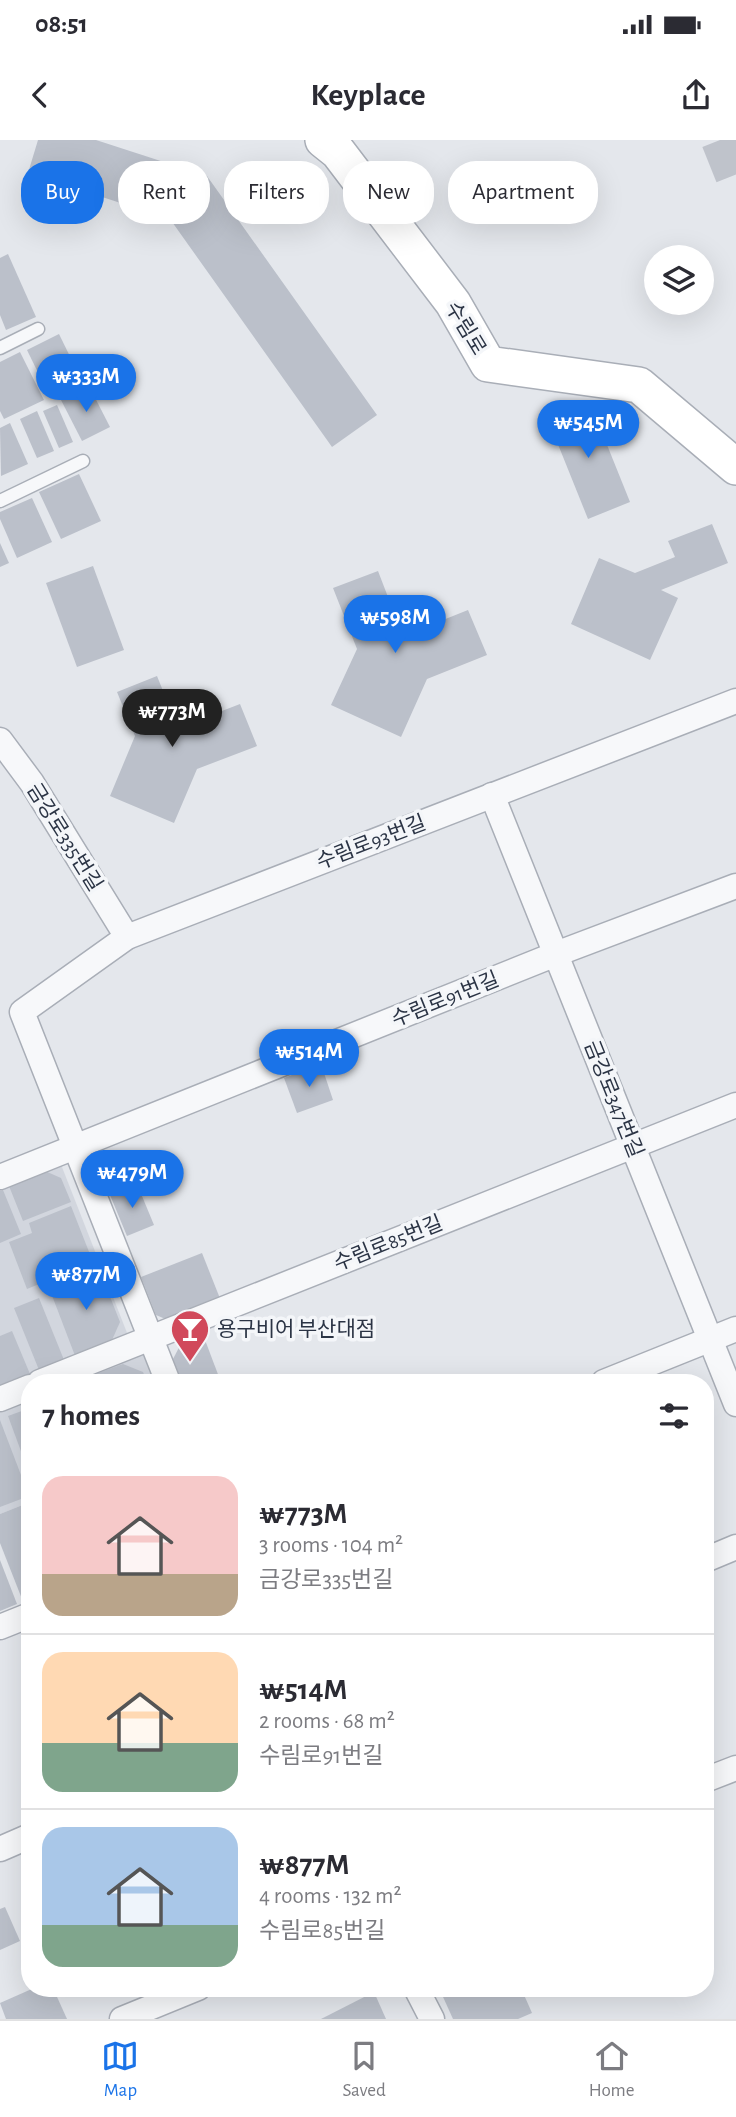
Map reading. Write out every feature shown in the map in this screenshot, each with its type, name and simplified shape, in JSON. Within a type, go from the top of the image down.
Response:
[{"type":"main road","name":"수림로","points":[[323,140],[338,152],[453,303],[488,364],[639,385],[736,467]]},
{"type":"street","name":"수림로93번길","points":[[75,1147],[22,1012],[127,937],[736,701]]},
{"type":"street","name":"금강로335번길","points":[[0,740],[33,783],[127,937]]},
{"type":"street","name":"금강로347번길","points":[[492,795],[736,1404]]},
{"type":"street","name":"수림로91번길","points":[[0,1177],[556,954],[736,886]]},
{"type":"street","name":"수림로85번길","points":[[60,1374],[736,1105]]},
{"type":"street","points":[[75,1147],[166,1374]]},
{"type":"street","points":[[624,1374],[736,1329]]},
{"type":"street","points":[[0,1399],[21,1391]]},
{"type":"street","points":[[714,1556],[736,1547]]},
{"type":"street","points":[[0,1627],[21,1619]]},
{"type":"street","points":[[714,1777],[736,1768]]},
{"type":"street","points":[[0,1849],[21,1840]]},
{"type":"street","points":[[122,2019],[176,1997]]},
{"type":"street","points":[[421,1997],[432,2019]]},
{"type":"lane","points":[[0,348],[38,329]]},
{"type":"lane","points":[[0,501],[83,461]]},
{"type":"shaded area","points":[[60,1162],[131,1343],[51,1374],[21,1374],[21,1386],[0,1394],[0,1185]]},
{"type":"shaded area","points":[[146,1347],[157,1374],[78,1374]]},
{"type":"shaded area","points":[[21,1398],[21,1506],[0,1514],[0,1406]]},
{"type":"building","points":[[38,140],[96,140],[161,161],[118,161],[118,202],[104,198],[104,161],[32,161]]},
{"type":"building","points":[[210,180],[224,200],[224,224],[241,224],[377,415],[332,447],[174,224],[210,224]]},
{"type":"building","points":[[8,254],[36,317],[6,330],[0,315],[0,258]]},
{"type":"building","points":[[59,334],[81,379],[49,395],[27,350]]},
{"type":"building","points":[[20,352],[44,400],[4,419],[0,411],[0,362]]},
{"type":"building","points":[[89,386],[110,427],[82,441],[61,400]]},
{"type":"building","points":[[589,400],[630,502],[588,519],[547,417]]},
{"type":"building","points":[[57,405],[73,442],[59,448],[43,411]]},
{"type":"building","points":[[37,411],[54,451],[37,458],[20,419]]},
{"type":"building","points":[[10,423],[28,464],[1,476],[0,428]]},
{"type":"building","points":[[79,474],[101,521],[61,539],[39,492]]},
{"type":"building","points":[[32,498],[52,542],[17,558],[0,519],[0,512]]},
{"type":"building","points":[[712,524],[728,563],[661,590],[678,598],[650,660],[571,624],[599,558],[635,573],[675,557],[668,541]]},
{"type":"building","points":[[0,543],[9,563],[0,567]]},
{"type":"building","points":[[93,566],[124,650],[77,667],[46,583]]},
{"type":"building","points":[[378,571],[403,636],[468,610],[487,655],[427,679],[401,737],[331,705],[357,649],[333,588]]},
{"type":"building","points":[[157,676],[178,728],[240,704],[257,746],[197,769],[174,823],[110,796],[135,736],[117,692]]},
{"type":"building","points":[[321,1064],[333,1100],[297,1113],[284,1078]]},
{"type":"building","points":[[45,1171],[61,1178],[71,1202],[23,1221],[9,1186]]},
{"type":"building","points":[[137,1184],[154,1225],[127,1236],[110,1195]]},
{"type":"building","points":[[3,1190],[21,1234],[0,1243],[0,1191]]},
{"type":"building","points":[[71,1206],[93,1262],[27,1289],[9,1242],[32,1233],[29,1223]]},
{"type":"building","points":[[202,1253],[221,1301],[170,1321],[156,1315],[141,1277]]},
{"type":"building","points":[[98,1266],[120,1322],[108,1349],[77,1361],[48,1285]]},
{"type":"building","points":[[39,1298],[64,1360],[39,1370],[14,1308]]},
{"type":"building","points":[[12,1331],[30,1374],[21,1374],[21,1378],[0,1387],[0,1336]]},
{"type":"building","points":[[202,1332],[218,1374],[179,1374],[173,1359],[184,1338]]},
{"type":"building","points":[[123,1364],[144,1374],[96,1374]]},
{"type":"building","points":[[21,1411],[21,1451],[8,1416]]},
{"type":"building","points":[[0,1420],[21,1475],[21,1499],[0,1507]]},
{"type":"building","points":[[21,1506],[21,1596],[0,1543],[0,1514]]},
{"type":"building","points":[[0,1560],[17,1604],[0,1611]]},
{"type":"building","points":[[5,1907],[20,1941],[0,1950],[0,1909]]},
{"type":"building","points":[[21,1994],[21,1997],[57,1997],[67,2019],[6,2019],[0,2003]]},
{"type":"building","points":[[364,1997],[376,1997],[386,2019],[321,2019]]},
{"type":"building","points":[[443,1997],[525,1997],[532,2013],[518,2019],[453,2019]]},
{"type":"tunnel","points":[[720,140],[736,180]]},
{"type":"place","name":"용구비어 부산대점","points":[[190,1363]]}]
